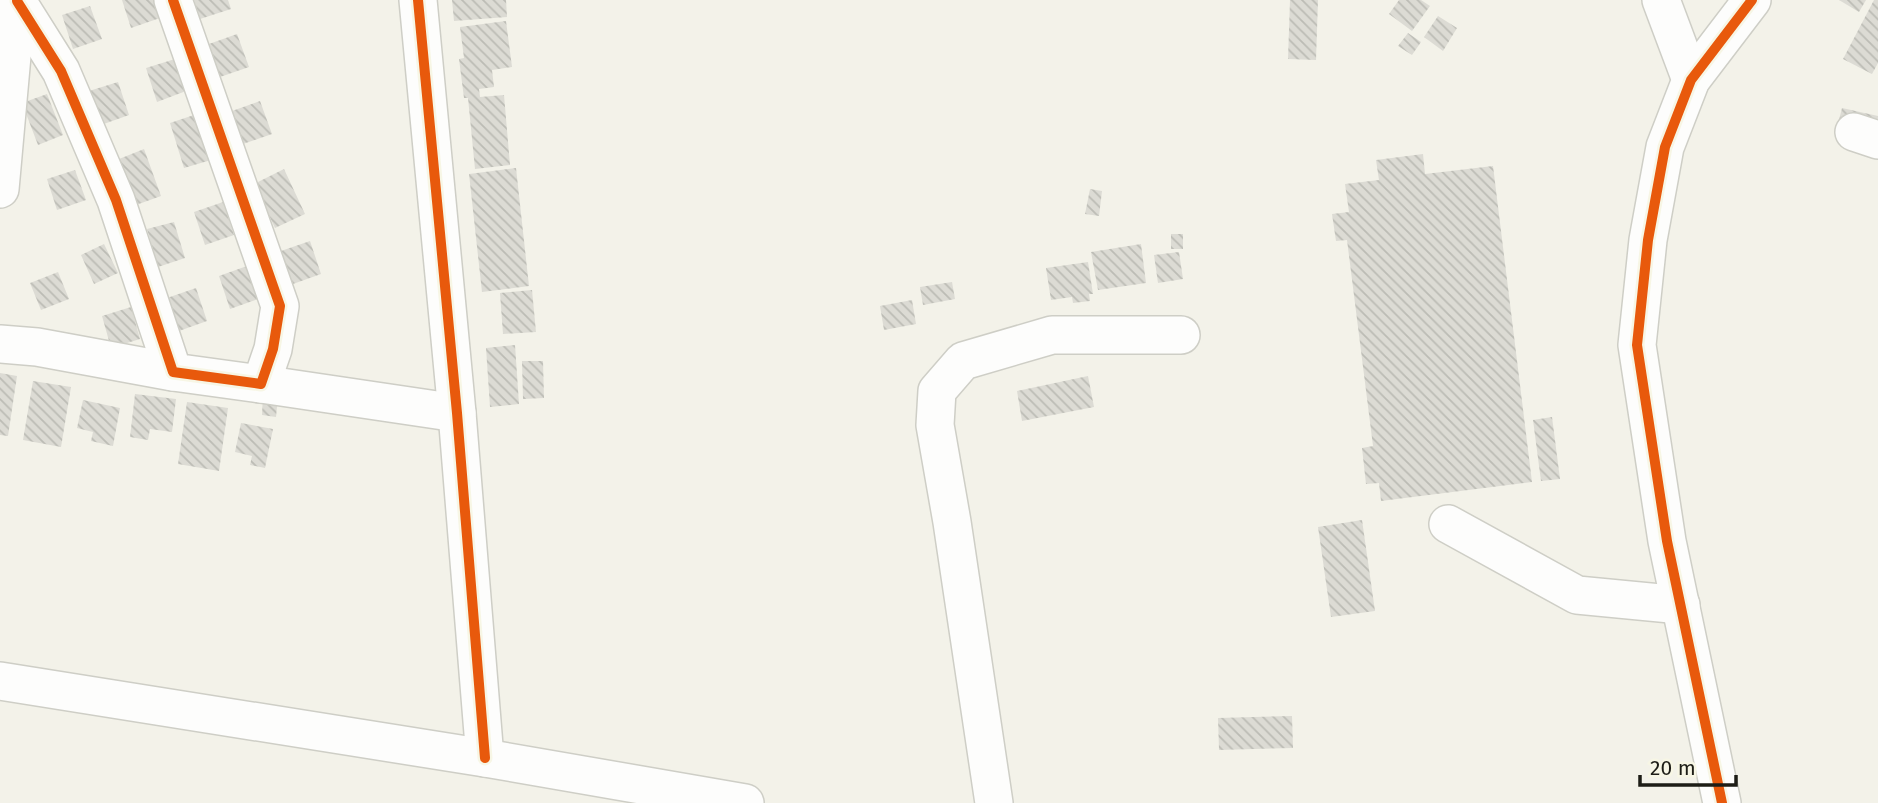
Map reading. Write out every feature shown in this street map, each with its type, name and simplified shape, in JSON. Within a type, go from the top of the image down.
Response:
[{"type":"street","points":[[17,0],[61,71],[116,200],[173,372]]},
{"type":"street","points":[[0,188],[17,0]]},
{"type":"street","points":[[173,0],[280,306],[273,349],[261,384]]},
{"type":"street","points":[[418,0],[457,413],[485,758]]},
{"type":"street","points":[[1661,0],[1691,80]]},
{"type":"street","points":[[1722,803],[1667,541],[1637,345],[1648,240],[1665,147],[1691,80],[1752,0]]},
{"type":"street","points":[[994,803],[935,425],[937,391],[963,361],[1052,335],[1181,335]]},
{"type":"street","points":[[0,344],[37,347],[173,372],[457,413]]},
{"type":"street","points":[[1448,524],[1577,595],[1681,605]]},
{"type":"street","points":[[0,681],[485,758],[745,803]]},
{"type":"building","points":[[122,0],[154,0],[160,18],[131,28]]},
{"type":"building","points":[[194,0],[228,0],[231,9],[200,19]]},
{"type":"building","points":[[452,0],[506,0],[507,17],[454,21]]},
{"type":"building","points":[[1290,0],[1318,0],[1316,60],[1288,59]]},
{"type":"building","points":[[1399,0],[1421,0],[1430,6],[1412,31],[1389,14]]},
{"type":"building","points":[[1839,0],[1866,0],[1859,12]]},
{"type":"building","points":[[1874,0],[1878,0],[1878,63],[1872,74],[1843,59]]},
{"type":"building","points":[[90,6],[102,39],[73,49],[62,15]]},
{"type":"building","points":[[1438,16],[1457,28],[1443,51],[1424,37]]},
{"type":"building","points":[[506,21],[512,67],[492,70],[494,87],[479,89],[480,97],[504,95],[510,165],[475,169],[468,98],[464,98],[459,59],[464,58],[460,27]]},
{"type":"building","points":[[1408,33],[1421,42],[1412,55],[1398,46]]},
{"type":"building","points":[[237,34],[249,67],[220,77],[209,44]]},
{"type":"building","points":[[175,59],[186,91],[157,102],[146,68]]},
{"type":"building","points":[[118,82],[129,115],[101,125],[89,91]]},
{"type":"building","points":[[47,94],[63,135],[38,145],[22,103]]},
{"type":"building","points":[[260,101],[272,134],[243,144],[232,111]]},
{"type":"building","points":[[1842,108],[1878,116],[1877,129],[1839,120]]},
{"type":"building","points":[[197,114],[211,160],[184,168],[170,123]]},
{"type":"building","points":[[144,149],[161,196],[136,205],[119,159]]},
{"type":"building","points":[[1423,154],[1425,174],[1493,166],[1532,482],[1381,501],[1379,483],[1366,484],[1362,448],[1373,446],[1347,240],[1336,241],[1332,214],[1349,212],[1345,184],[1379,180],[1376,160]]},
{"type":"building","points":[[516,168],[529,286],[482,292],[469,174]]},
{"type":"building","points":[[284,169],[305,214],[275,228],[254,184]]},
{"type":"building","points":[[75,170],[86,200],[57,210],[47,179]]},
{"type":"building","points":[[1090,189],[1102,191],[1099,216],[1085,214]]},
{"type":"building","points":[[223,202],[234,235],[205,245],[194,212]]},
{"type":"building","points":[[174,222],[185,258],[158,267],[147,229]]},
{"type":"building","points":[[1171,234],[1183,234],[1183,249],[1171,249]]},
{"type":"building","points":[[310,241],[321,274],[293,284],[281,251]]},
{"type":"building","points":[[104,244],[118,273],[94,284],[81,255]]},
{"type":"building","points":[[1141,244],[1146,283],[1098,290],[1091,252]]},
{"type":"building","points":[[1179,252],[1183,279],[1158,283],[1154,255]]},
{"type":"building","points":[[1088,262],[1093,294],[1089,294],[1090,301],[1073,303],[1072,297],[1051,300],[1046,268]]},
{"type":"building","points":[[247,266],[258,299],[230,309],[219,276]]},
{"type":"building","points":[[58,272],[69,299],[41,310],[30,283]]},
{"type":"building","points":[[952,282],[955,299],[923,305],[920,287]]},
{"type":"building","points":[[196,288],[207,321],[179,331],[167,298]]},
{"type":"building","points":[[532,290],[536,332],[503,334],[500,293]]},
{"type":"building","points":[[912,300],[916,324],[884,330],[880,306]]},
{"type":"building","points":[[131,307],[140,339],[111,348],[102,316]]},
{"type":"building","points":[[515,345],[519,404],[490,407],[486,348]]},
{"type":"building","points":[[522,361],[543,361],[544,398],[523,399]]},
{"type":"building","points":[[0,373],[17,376],[8,436],[0,435]]},
{"type":"building","points":[[1088,376],[1094,407],[1022,421],[1017,391]]},
{"type":"building","points":[[33,381],[71,387],[61,447],[23,440]]},
{"type":"building","points":[[135,394],[176,399],[172,432],[150,429],[148,440],[130,437]]},
{"type":"building","points":[[263,395],[278,396],[276,417],[262,415]]},
{"type":"building","points":[[83,400],[120,408],[113,446],[91,441],[93,432],[77,428]]},
{"type":"building","points":[[187,402],[228,408],[219,471],[178,464]]},
{"type":"building","points":[[1552,417],[1560,479],[1541,481],[1533,420]]},
{"type":"building","points":[[241,423],[273,429],[265,468],[250,465],[252,456],[235,452]]},
{"type":"building","points":[[1362,520],[1375,611],[1331,617],[1318,527]]},
{"type":"building","points":[[1292,716],[1293,748],[1219,750],[1218,718]]},
{"type":"cycle path","points":[[17,1],[61,71],[116,200],[173,372],[261,384],[273,349],[280,306],[173,0]]},
{"type":"cycle path","points":[[418,0],[457,413],[485,758]]},
{"type":"cycle path","points":[[1722,803],[1667,541],[1637,345],[1648,240],[1665,147],[1691,80],[1752,0]]}]
